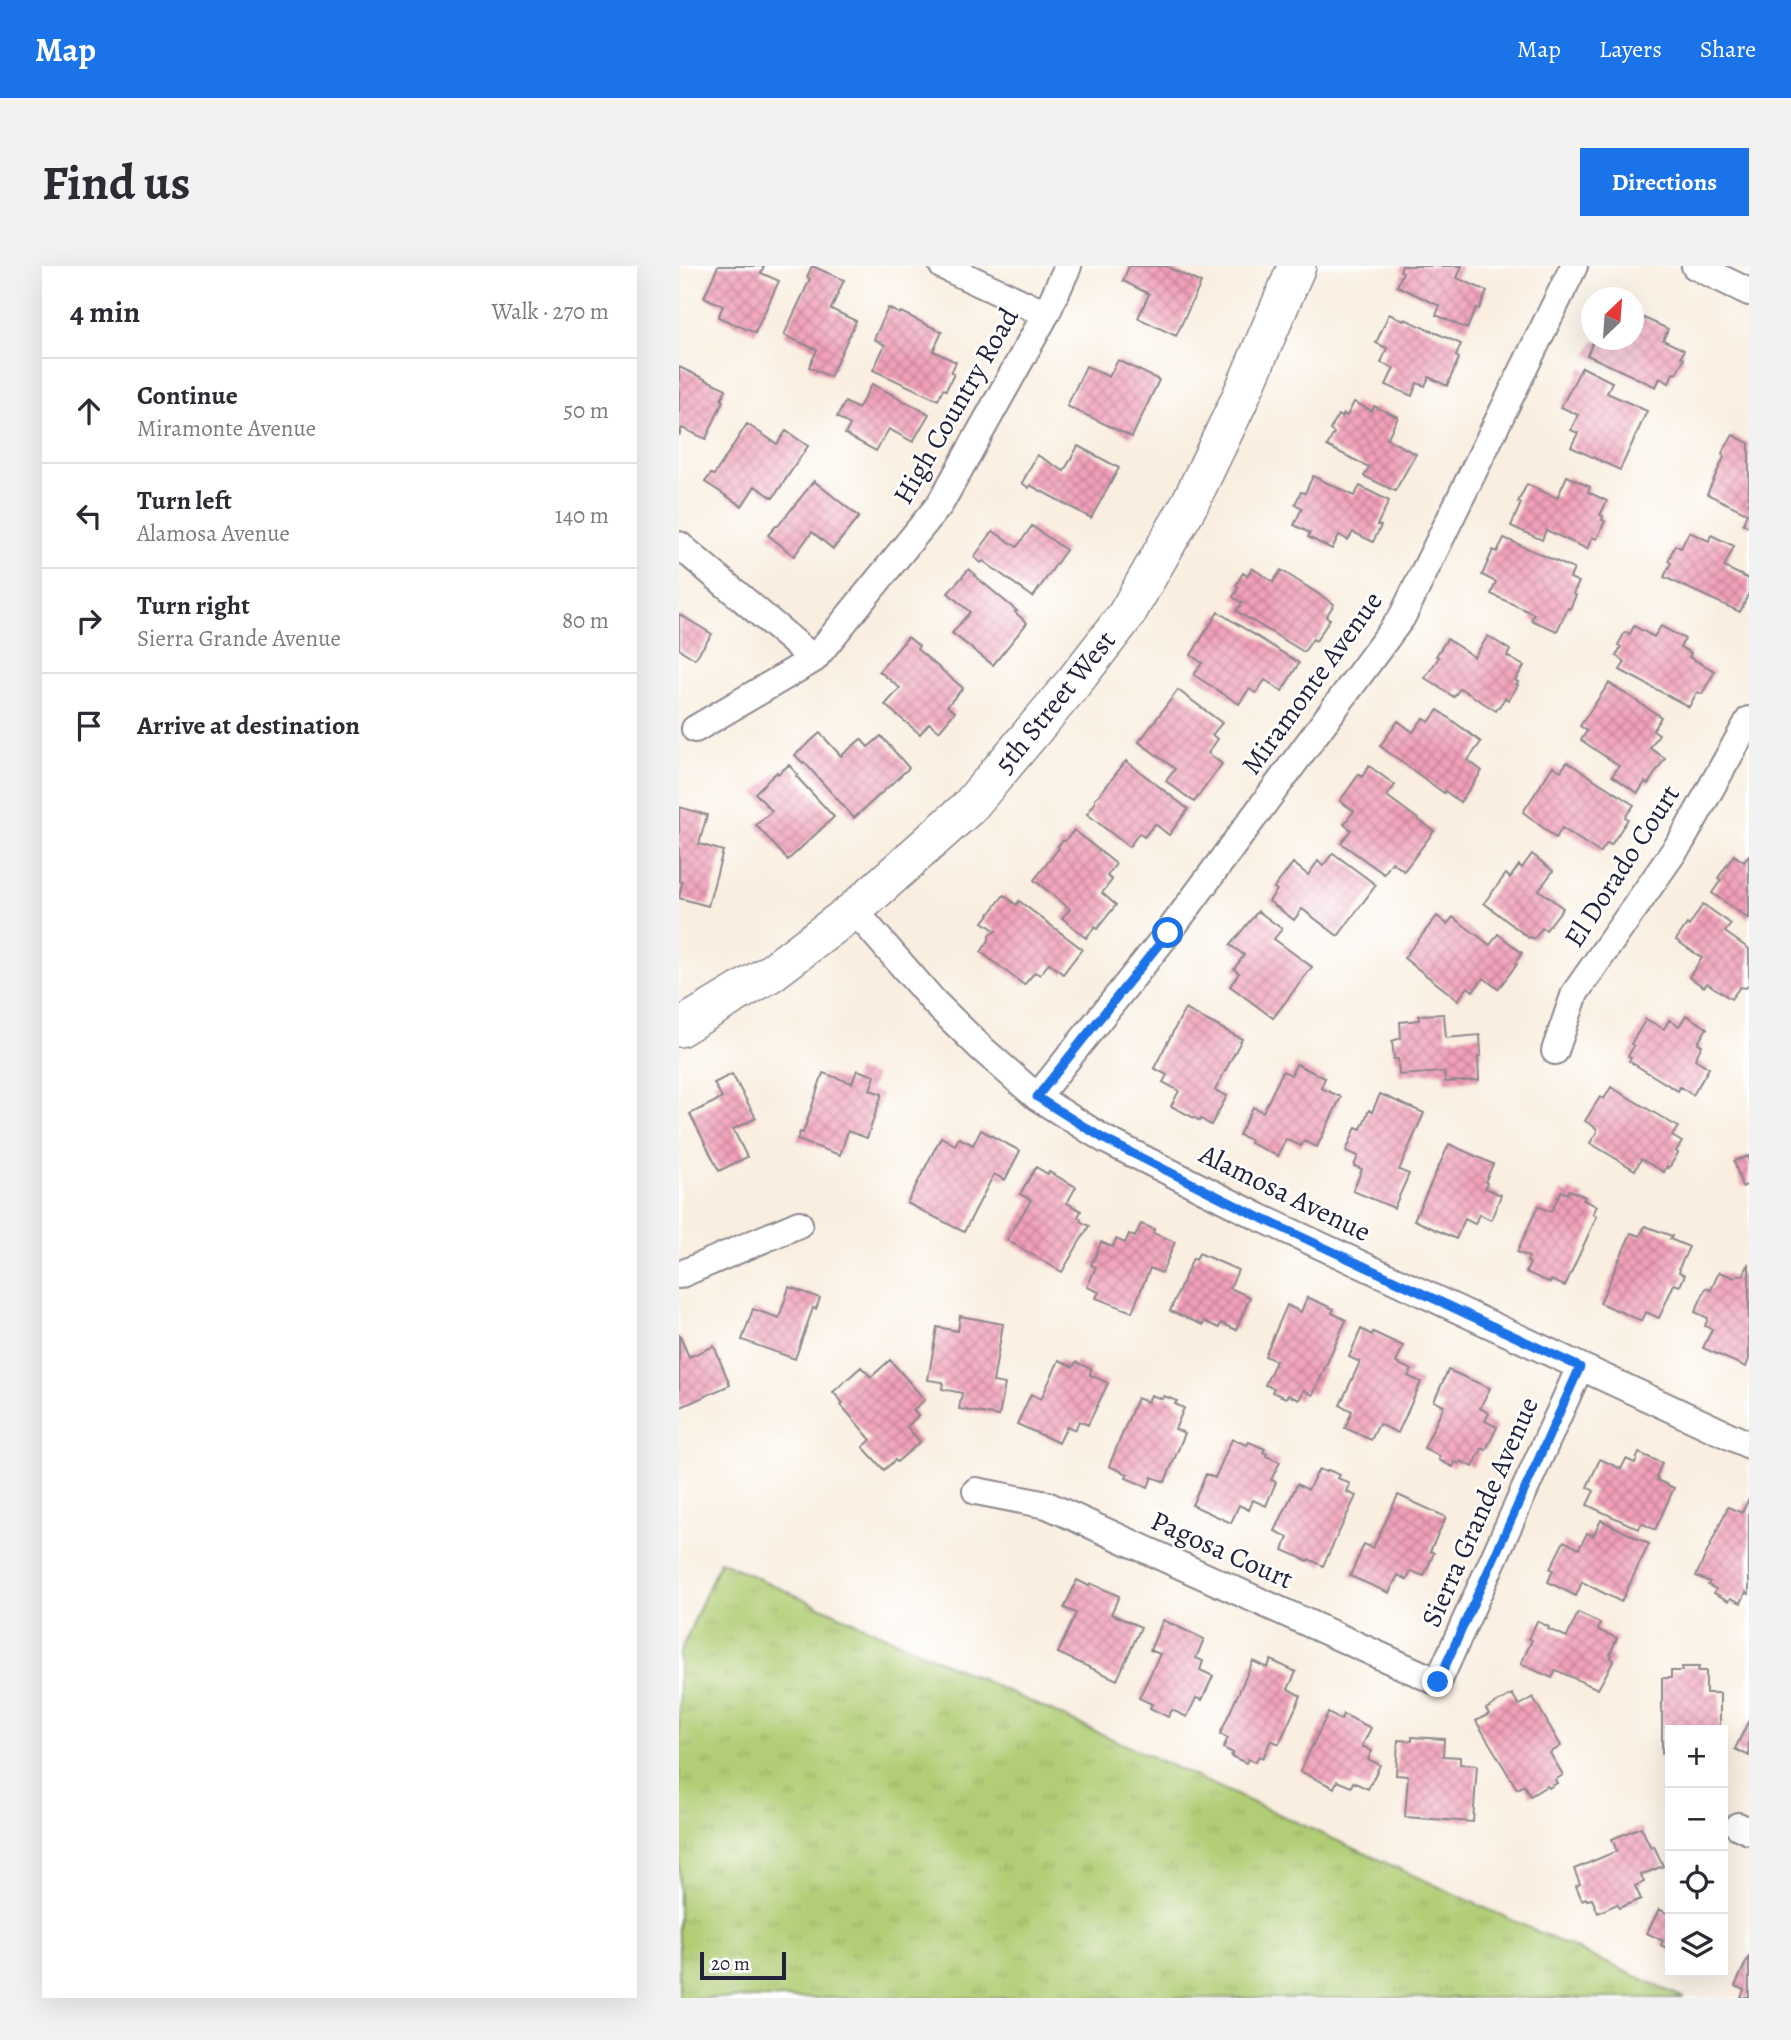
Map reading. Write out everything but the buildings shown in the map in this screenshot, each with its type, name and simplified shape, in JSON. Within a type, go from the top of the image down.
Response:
[{"type":"street","points":[[943,266],[1046,314]]},
{"type":"street","name":"High Country Road","points":[[695,729],[814,659],[940,504],[1046,314],[1068,266]]},
{"type":"street","name":"5th Street West","points":[[679,1028],[771,973],[854,910],[969,807],[1074,682],[1126,615],[1196,491],[1238,403],[1297,266]]},
{"type":"street","name":"Miramonte Avenue","points":[[1037,1097],[1168,933],[1402,617],[1574,266]]},
{"type":"street","points":[[1695,266],[1749,292]]},
{"type":"street","points":[[679,545],[814,659]]},
{"type":"street","name":"El Dorado Court","points":[[1555,1051],[1575,993],[1682,840],[1749,720]]},
{"type":"street","name":"Alamosa Avenue","points":[[854,910],[935,1003],[981,1048],[1037,1097],[1104,1139],[1259,1217],[1749,1445]]},
{"type":"street","points":[[679,1275],[799,1224]]},
{"type":"street","name":"Sierra Grande Avenue","points":[[1438,1682],[1580,1367]]},
{"type":"street","name":"Pagosa Court","points":[[976,1491],[1047,1505],[1438,1682]]},
{"type":"green space","points":[[720,1561],[1684,1998],[679,1998],[679,1655]]},
{"type":"route","points":[[1168,933],[1037,1097],[1104,1139],[1259,1217],[1580,1367],[1438,1682]]}]
